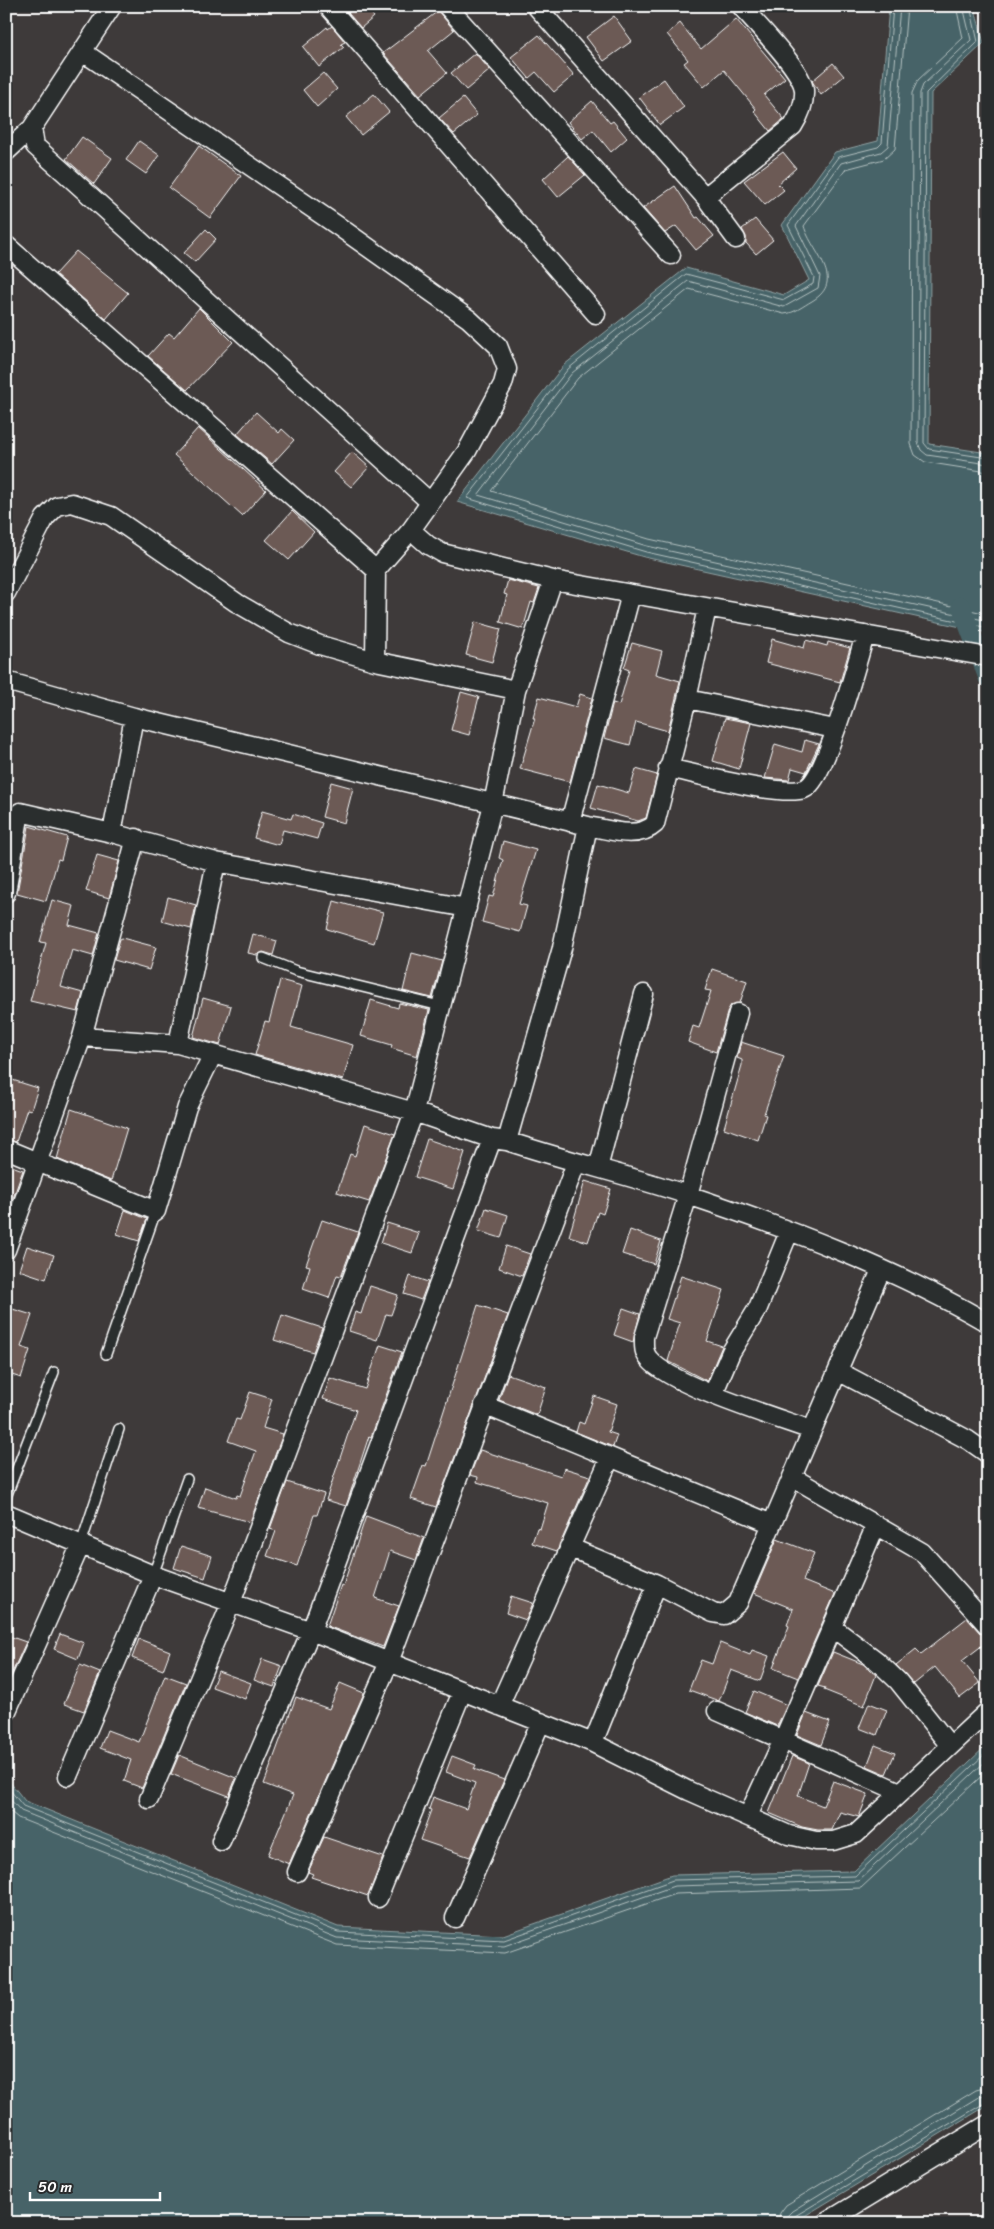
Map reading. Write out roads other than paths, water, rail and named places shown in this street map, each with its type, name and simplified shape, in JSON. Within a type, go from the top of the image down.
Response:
[{"type":"street","points":[[6,152],[32,128],[112,6]]},
{"type":"street","points":[[328,6],[596,314]]},
{"type":"street","points":[[447,6],[671,255]]},
{"type":"street","points":[[704,197],[793,126],[802,110],[804,89],[796,70],[740,6]]},
{"type":"street","points":[[537,7],[704,197],[736,239]]},
{"type":"street","points":[[83,52],[354,237],[469,319],[498,346],[507,369],[503,384],[467,451],[411,530],[376,570],[375,661]]},
{"type":"street","points":[[32,128],[35,146],[430,502]]},
{"type":"street","points":[[6,245],[376,570]]},
{"type":"street","points":[[6,593],[45,518],[57,506],[72,503],[111,516],[237,603],[289,633],[320,645],[375,661],[516,690]]},
{"type":"street","points":[[411,530],[428,546],[442,553],[553,580],[988,657]]},
{"type":"street","points":[[149,1799],[231,1603],[414,1112],[493,804],[516,690],[553,580]]},
{"type":"street","points":[[570,822],[631,594]]},
{"type":"street","points":[[6,681],[134,717],[493,804],[588,826],[634,833],[648,831],[655,824],[687,699],[707,608]]},
{"type":"street","points":[[668,768],[785,792],[805,789],[814,782],[825,760],[865,635]]},
{"type":"street","points":[[687,699],[835,729]]},
{"type":"street","points":[[112,833],[134,717]]},
{"type":"street","points":[[6,893],[13,809],[136,838],[216,862],[467,908]]},
{"type":"street","points":[[221,1841],[311,1631],[499,1140],[562,948],[588,826]]},
{"type":"street","points":[[6,1250],[82,1037],[136,838]]},
{"type":"street","points":[[178,1044],[216,862]]},
{"type":"street","points":[[598,1168],[644,994]]},
{"type":"street","points":[[738,1012],[688,1195],[644,1337],[643,1348],[648,1358],[661,1370],[713,1394],[811,1430]]},
{"type":"street","points":[[82,1037],[178,1044],[414,1112],[576,1164],[598,1168],[688,1195],[789,1232],[881,1270],[988,1323]]},
{"type":"street","points":[[6,1149],[156,1211],[187,1107],[213,1054]]},
{"type":"street","points":[[298,1872],[389,1662],[576,1164]]},
{"type":"street","points":[[713,1394],[731,1352],[758,1308],[789,1232]]},
{"type":"street","points":[[570,1548],[657,1584],[713,1613],[724,1615],[738,1603],[881,1270]]},
{"type":"street","points":[[838,1371],[968,1440],[988,1454]]},
{"type":"street","points":[[484,1405],[772,1524]]},
{"type":"street","points":[[499,1706],[610,1458]]},
{"type":"street","points":[[792,1478],[922,1552],[988,1626]]},
{"type":"street","points":[[6,1513],[153,1575],[311,1631],[541,1722],[593,1744],[688,1791],[789,1835],[816,1841],[833,1841],[856,1834],[988,1711]]},
{"type":"street","points":[[748,1816],[784,1740],[876,1526]]},
{"type":"street","points":[[6,1714],[81,1544]]},
{"type":"street","points":[[68,1776],[153,1575]]},
{"type":"street","points":[[593,1744],[657,1584]]},
{"type":"street","points":[[832,1627],[877,1661],[898,1681],[950,1746]]},
{"type":"street","points":[[378,1898],[462,1692]]},
{"type":"street","points":[[717,1710],[900,1792]]},
{"type":"street","points":[[455,1918],[541,1722]]},
{"type":"street","points":[[825,2223],[988,2124]]},
{"type":"lane","points":[[263,958],[296,971],[440,1006]]},
{"type":"lane","points":[[106,1354],[156,1211]]},
{"type":"lane","points":[[6,1496],[54,1372]]},
{"type":"lane","points":[[81,1544],[119,1429]]},
{"type":"lane","points":[[153,1575],[187,1479]]},
{"type":"water","points":[[889,6],[974,6],[984,43],[931,93],[929,444],[988,453],[988,633],[644,557],[457,502],[564,365],[686,268],[784,295],[809,280],[782,225],[835,152],[878,141]]},
{"type":"water","points":[[988,1744],[988,2105],[793,2223],[6,2223],[6,1777],[25,1801],[338,1927],[503,1935],[672,1875],[854,1871]]},
{"type":"waterway","points":[[961,606],[988,678]]}]
